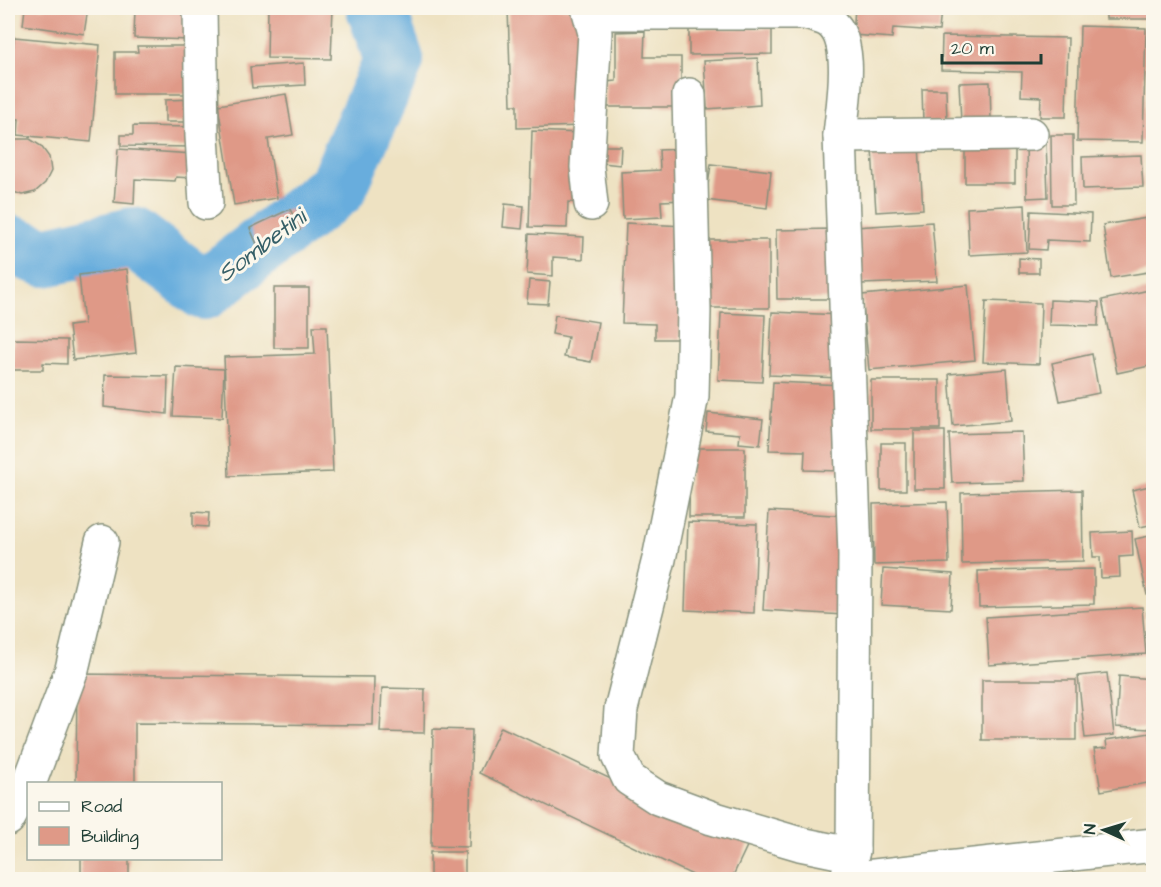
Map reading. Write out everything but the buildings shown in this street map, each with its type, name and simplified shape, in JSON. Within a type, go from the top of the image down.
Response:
[{"type":"street","points":[[200,8],[202,136],[206,203]]},
{"type":"street","points":[[591,204],[587,167],[595,33],[589,10],[805,13],[829,21],[843,44],[846,69],[840,136],[855,555],[849,870]]},
{"type":"street","points":[[689,95],[694,291],[692,396],[659,559],[621,709],[618,756],[628,779],[658,798],[712,818],[800,844],[834,851],[849,870]]},
{"type":"street","points":[[840,136],[1031,134]]},
{"type":"street","points":[[30,782],[72,669],[102,542]]},
{"type":"street","points":[[8,819],[27,787]]},
{"type":"street","points":[[849,870],[1082,866],[1154,846]]},
{"type":"waterway","name":"Sombetini","points":[[8,244],[45,257],[133,237],[204,290],[337,188],[394,60],[376,8]]}]
